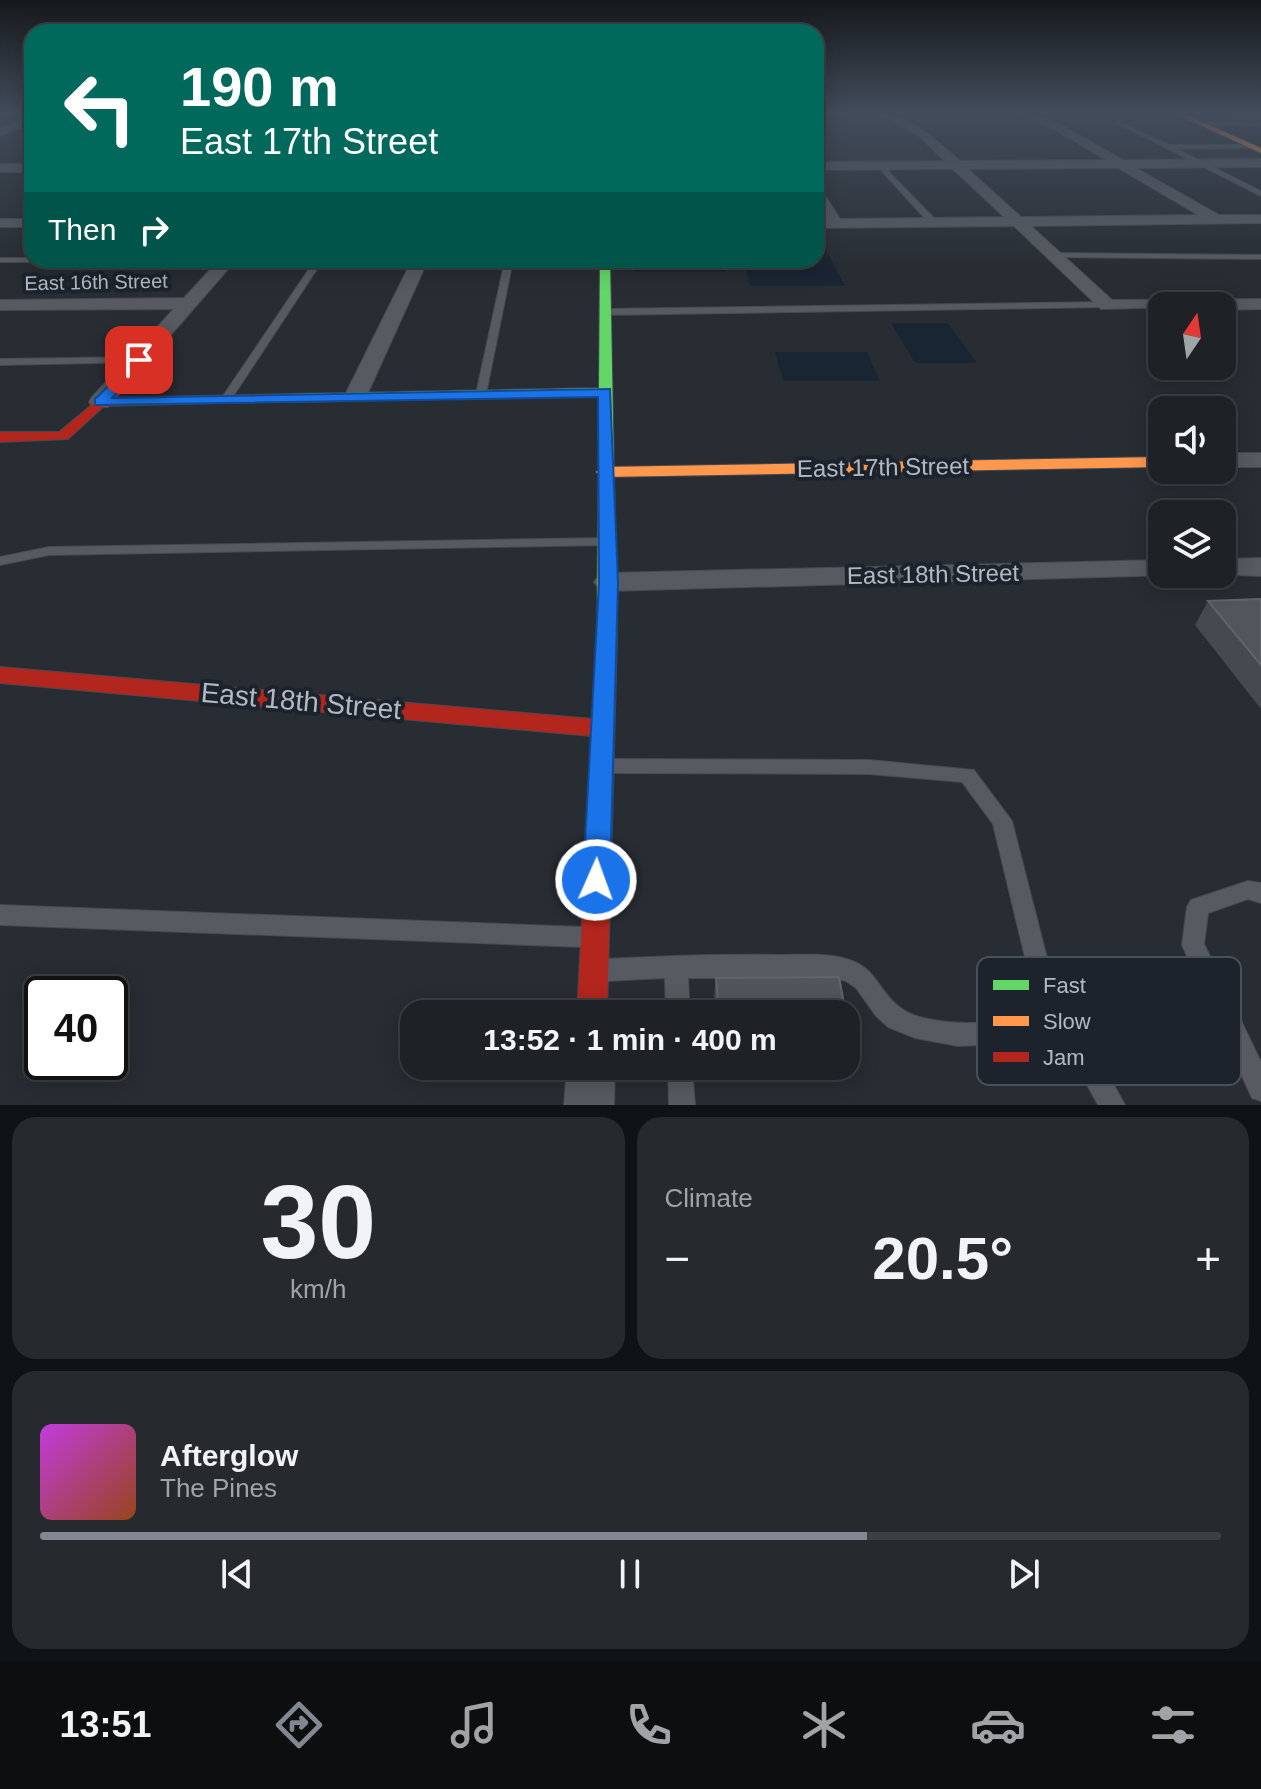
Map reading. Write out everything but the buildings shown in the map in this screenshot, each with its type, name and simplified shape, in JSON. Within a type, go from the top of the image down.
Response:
[{"type":"street","points":[[824,166],[914,166]]},
{"type":"street","points":[[960,166],[1107,305],[1261,304]]},
{"type":"street","points":[[1124,166],[1215,220]]},
{"type":"street","points":[[0,168],[24,168]]},
{"type":"street","points":[[824,205],[836,224]]},
{"type":"street","points":[[6,223],[24,214]]},
{"type":"street","points":[[824,224],[1261,219]]},
{"type":"street","points":[[0,437],[63,436],[100,402],[221,268]]},
{"type":"street","points":[[356,395],[416,268]]},
{"type":"street","points":[[593,1000],[609,582],[604,472],[605,268]]},
{"type":"street","name":"East 16th Street","points":[[0,305],[192,303]]},
{"type":"street","points":[[100,402],[605,392]]},
{"type":"street","points":[[1236,460],[1261,460]]},
{"type":"street","name":"East 17th Street","points":[[604,472],[1148,462]]},
{"type":"street","points":[[1236,568],[1261,567]]},
{"type":"street","name":"East 18th Street","points":[[609,582],[1148,569]]},
{"type":"street","name":"East 18th Street","points":[[0,675],[601,728]]},
{"type":"street","points":[[589,1105],[590,1080]]},
{"type":"lane","points":[[880,166],[934,223]]},
{"type":"lane","points":[[1205,166],[1261,194]]},
{"type":"lane","points":[[1055,255],[1261,257]]},
{"type":"lane","points":[[0,260],[24,260]]},
{"type":"lane","points":[[226,399],[314,268]]},
{"type":"lane","points":[[481,394],[507,268]]},
{"type":"lane","points":[[605,312],[1107,305]]},
{"type":"lane","points":[[0,362],[139,360]]},
{"type":"lane","points":[[0,561],[49,551],[607,542]]},
{"type":"lane","points":[[600,766],[869,767],[967,775],[1002,821],[1036,957]]},
{"type":"lane","points":[[1199,957],[1193,945],[1198,907],[1248,890],[1261,893]]},
{"type":"lane","points":[[0,915],[595,937]]},
{"type":"lane","points":[[676,966],[677,1000]]},
{"type":"lane","points":[[594,971],[676,966],[824,966],[852,971],[892,1017],[915,1027],[948,1033],[977,1032]]},
{"type":"lane","points":[[1241,1047],[1261,1089]]},
{"type":"lane","points":[[681,1080],[682,1105]]},
{"type":"lane","points":[[1101,1085],[1112,1105]]},
{"type":"water","points":[[824,246],[845,286],[751,286],[745,268],[824,268]]},
{"type":"water","points":[[634,268],[725,268],[726,272],[634,272]]},
{"type":"water","points":[[891,323],[948,323],[977,363],[915,363]]},
{"type":"water","points":[[775,352],[867,352],[880,381],[783,381]]},
{"type":"traffic: fast","points":[[605,268],[607,636]]},
{"type":"traffic: fast","points":[[290,398],[605,392]]},
{"type":"traffic: slow","points":[[604,472],[1148,462]]},
{"type":"traffic: jam","points":[[0,437],[63,436],[100,402],[290,398]]},
{"type":"traffic: jam","points":[[593,1000],[607,636]]},
{"type":"traffic: jam","points":[[0,675],[601,728]]},
{"type":"route","points":[[139,360],[100,402],[605,392],[604,472],[609,582],[596,880]]}]
